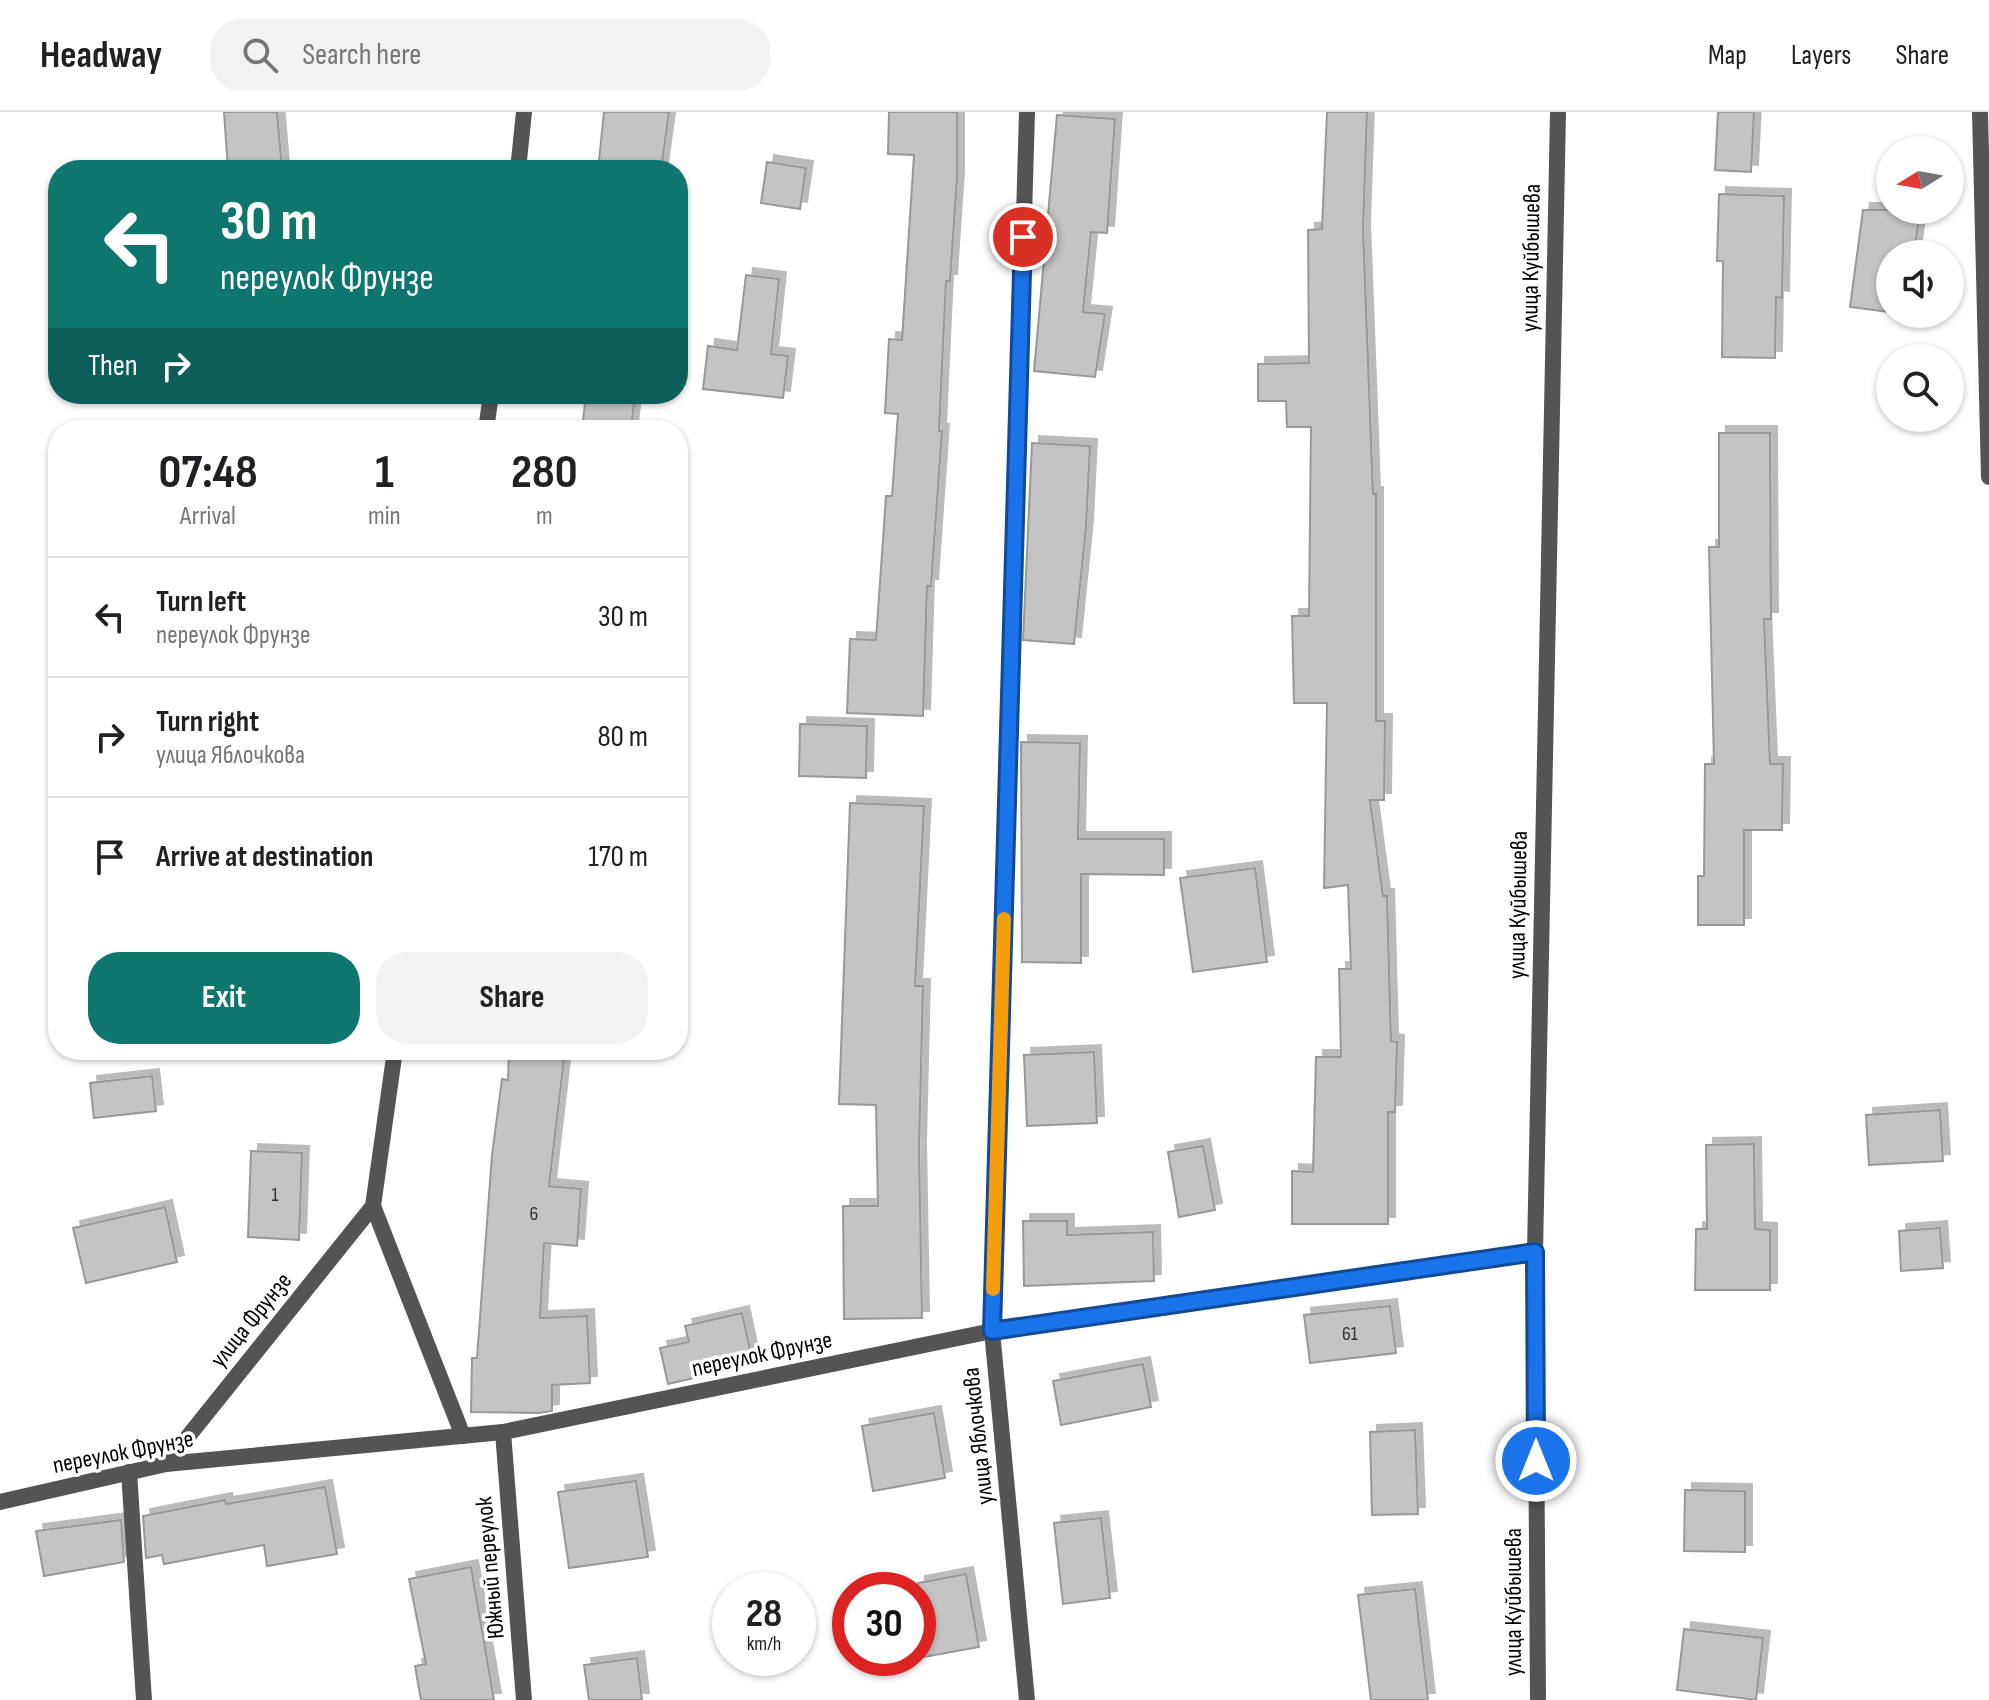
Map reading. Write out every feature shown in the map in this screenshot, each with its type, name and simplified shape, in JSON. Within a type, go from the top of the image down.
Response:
[{"type":"street","points":[[519,160],[524,112]]},
{"type":"street","name":"улица Яблочкова","points":[[1027,112],[992,1331],[1027,1700]]},
{"type":"street","name":"улица Куйбышева","points":[[1538,1700],[1535,1252],[1558,112]]},
{"type":"street","points":[[1980,112],[1989,477]]},
{"type":"street","points":[[394,1060],[373,1206],[463,1436]]},
{"type":"street","name":"улица Фрунзе","points":[[166,1464],[373,1206]]},
{"type":"street","name":"переулок Фрунзе","points":[[0,1502],[166,1464],[503,1432],[992,1331],[1535,1252]]},
{"type":"street","name":"Южный переулок","points":[[503,1432],[524,1700]]},
{"type":"street","points":[[129,1472],[144,1700]]},
{"type":"building","points":[[224,112],[277,112],[281,160],[227,160]]},
{"type":"building","points":[[604,112],[669,112],[662,160],[599,160]]},
{"type":"building","points":[[889,112],[957,112],[957,178],[950,281],[946,281],[939,431],[942,431],[931,586],[927,586],[923,716],[847,713],[850,639],[876,640],[886,496],[892,496],[898,414],[885,413],[889,339],[902,340],[914,155],[888,154]]},
{"type":"building","points":[[1327,112],[1367,112],[1363,229],[1373,494],[1376,494],[1376,721],[1385,721],[1384,800],[1370,800],[1383,896],[1387,896],[1391,1041],[1397,1042],[1395,1112],[1388,1112],[1388,1224],[1292,1224],[1292,1171],[1313,1172],[1316,1057],[1341,1057],[1339,969],[1351,969],[1348,885],[1324,888],[1327,703],[1294,703],[1292,616],[1309,616],[1311,427],[1287,427],[1286,401],[1258,401],[1258,364],[1309,363],[1308,230],[1322,229]]},
{"type":"building","points":[[1718,112],[1754,112],[1751,172],[1715,170]]},
{"type":"building","points":[[1057,115],[1115,119],[1107,233],[1091,232],[1083,312],[1105,314],[1095,377],[1034,371]]},
{"type":"building","points":[[767,162],[806,168],[800,209],[761,203]]},
{"type":"building","points":[[1719,194],[1784,196],[1782,298],[1776,297],[1775,358],[1722,357],[1723,261],[1717,261]]},
{"type":"building","points":[[1863,210],[1876,210],[1876,224],[1918,224],[1916,240],[1876,240],[1876,310],[1850,307]]},
{"type":"building","points":[[746,275],[779,279],[771,354],[788,356],[783,398],[703,389],[708,346],[737,350]]},
{"type":"building","points":[[585,404],[634,404],[632,420],[583,420]]},
{"type":"building","points":[[1719,433],[1770,433],[1771,619],[1764,619],[1770,764],[1783,764],[1782,830],[1744,830],[1744,925],[1698,925],[1698,876],[1704,876],[1705,764],[1714,764],[1709,547],[1719,547]]},
{"type":"building","points":[[1032,443],[1090,446],[1086,527],[1074,644],[1023,640]]},
{"type":"building","points":[[800,724],[867,726],[866,778],[799,776]]},
{"type":"building","points":[[1021,742],[1080,743],[1078,839],[1164,839],[1164,875],[1081,874],[1081,963],[1022,962]]},
{"type":"building","points":[[850,803],[924,806],[915,986],[923,986],[919,1148],[922,1318],[844,1319],[843,1206],[878,1206],[876,1105],[839,1104]]},
{"type":"building","points":[[1255,868],[1267,962],[1193,972],[1180,878]]},
{"type":"building","points":[[1094,1052],[1097,1123],[1027,1126],[1024,1055]]},
{"type":"building","points":[[509,1060],[564,1060],[549,1186],[581,1189],[577,1246],[544,1243],[540,1318],[587,1316],[590,1383],[552,1385],[552,1411],[539,1413],[471,1412],[472,1358],[477,1358],[492,1155],[502,1079],[508,1080]]},
{"type":"building","points":[[152,1076],[156,1111],[94,1118],[90,1083]]},
{"type":"building","points":[[1940,1110],[1943,1161],[1869,1165],[1866,1115]]},
{"type":"building","points":[[1754,1144],[1755,1229],[1770,1230],[1770,1290],[1695,1290],[1696,1229],[1707,1229],[1706,1145]]},
{"type":"building","points":[[1203,1146],[1215,1210],[1179,1217],[1168,1152]]},
{"type":"building","points":[[251,1151],[302,1153],[299,1240],[248,1237]]},
{"type":"building","points":[[165,1207],[177,1262],[86,1283],[73,1228]]},
{"type":"building","points":[[1023,1221],[1067,1221],[1067,1235],[1153,1232],[1154,1281],[1024,1286]]},
{"type":"building","points":[[1940,1228],[1943,1268],[1901,1271],[1899,1231]]},
{"type":"building","points":[[1390,1306],[1396,1353],[1310,1363],[1304,1315]]},
{"type":"building","points":[[742,1313],[753,1364],[668,1384],[660,1348],[689,1342],[685,1326]]},
{"type":"building","points":[[1143,1364],[1151,1407],[1061,1425],[1053,1381]]},
{"type":"building","points":[[934,1413],[945,1478],[873,1491],[862,1426]]},
{"type":"building","points":[[1415,1430],[1418,1514],[1372,1515],[1370,1432]]},
{"type":"building","points":[[636,1481],[648,1557],[569,1568],[558,1492]]},
{"type":"building","points":[[325,1487],[337,1554],[267,1566],[264,1545],[164,1564],[162,1555],[146,1558],[143,1516],[225,1500],[226,1504]]},
{"type":"building","points":[[1685,1490],[1745,1491],[1745,1552],[1684,1551]]},
{"type":"building","points":[[1101,1518],[1110,1598],[1063,1604],[1054,1523]]},
{"type":"building","points":[[121,1520],[124,1562],[44,1576],[36,1531]]},
{"type":"building","points":[[471,1567],[494,1700],[421,1700],[415,1666],[426,1664],[409,1579]]},
{"type":"building","points":[[966,1574],[979,1647],[936,1655],[936,1580]]},
{"type":"building","points":[[1415,1589],[1428,1700],[1371,1700],[1358,1595]]},
{"type":"building","points":[[1684,1629],[1763,1638],[1756,1700],[1677,1690]]},
{"type":"building","points":[[637,1658],[642,1700],[589,1700],[584,1665]]},
{"type":"slow traffic","points":[[993,1289],[1004,919]]},
{"type":"route","points":[[1023,237],[992,1331],[1535,1252],[1536,1461]]}]
